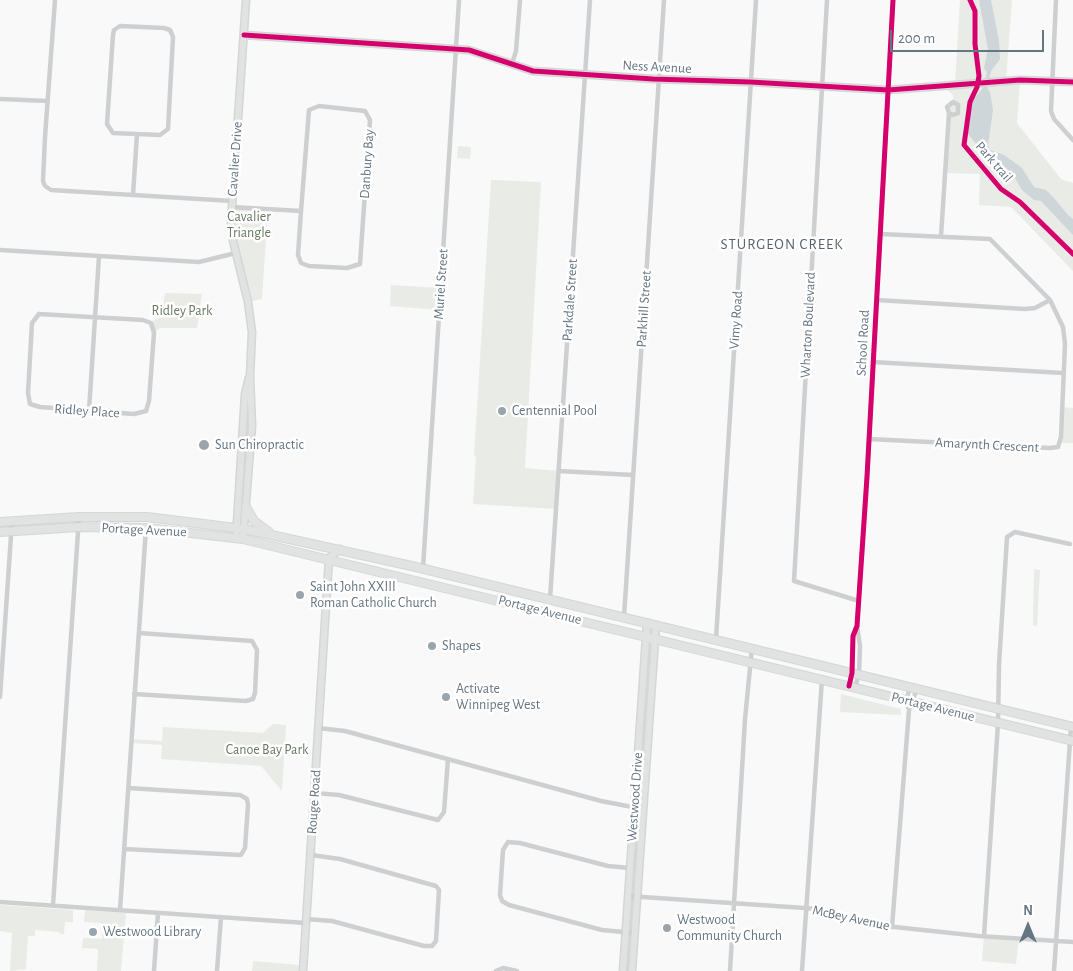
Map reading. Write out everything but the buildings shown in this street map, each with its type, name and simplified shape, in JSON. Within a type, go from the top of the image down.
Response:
[{"type":"highway","points":[[246,508],[259,526],[275,535]]},
{"type":"highway","name":"Portage Avenue","points":[[0,522],[79,516],[147,517],[240,528],[423,568],[1072,727]]},
{"type":"highway","name":"Portage Avenue","points":[[0,532],[79,527],[146,528],[239,538],[329,558],[1072,741]]},
{"type":"highway","points":[[315,555],[332,547]]},
{"type":"street","points":[[55,0],[44,186],[51,190],[133,195],[301,211]]},
{"type":"street","name":"Cavalier Drive","points":[[240,528],[246,508],[252,426],[250,376],[251,324],[232,230],[232,204],[246,0]]},
{"type":"street","name":"Muriel Street","points":[[423,568],[460,0]]},
{"type":"street","points":[[512,64],[516,50],[520,0]]},
{"type":"street","name":"Parkdale Street","points":[[550,599],[590,0]]},
{"type":"street","name":"Parkhill Street","points":[[624,617],[664,0]]},
{"type":"street","name":"Vimy Road","points":[[716,639],[756,0]]},
{"type":"street","name":"Wharton Boulevard","points":[[827,0],[794,581],[859,601]]},
{"type":"street","name":"School Road","points":[[852,686],[861,636],[857,626],[893,0]]},
{"type":"street","points":[[1056,0],[1051,114],[1073,140]]},
{"type":"street","points":[[120,26],[164,28],[170,30],[173,37],[168,129],[160,135],[137,134],[113,133],[107,124],[114,30],[120,26]]},
{"type":"street","name":"Ness Avenue","points":[[244,35],[456,50],[485,54],[541,73],[659,80],[750,82],[888,90],[1006,81],[1073,82]]},
{"type":"street","points":[[0,98],[48,101]]},
{"type":"street","name":"Danbury Bay","points":[[319,106],[365,111],[370,120],[360,264],[347,268],[309,266],[301,263],[298,255],[301,211],[309,110],[319,106]]},
{"type":"street","points":[[941,236],[948,113]]},
{"type":"street","points":[[133,195],[137,134]]},
{"type":"street","name":"Amarynth Crescent","points":[[869,439],[1055,448],[1061,442],[1063,327],[1050,300],[990,239],[880,234]]},
{"type":"street","points":[[0,250],[199,262],[236,253]]},
{"type":"street","points":[[89,410],[98,256]]},
{"type":"street","points":[[877,300],[1025,309],[1035,308],[1050,300]]},
{"type":"street","name":"Ridley Place","points":[[49,314],[95,317],[147,320],[153,325],[149,401],[146,412],[138,414],[36,407],[28,401],[32,323],[36,316],[49,314]]},
{"type":"street","points":[[873,362],[1063,373]]},
{"type":"street","name":"Cavalier Drive","points":[[239,538],[245,394],[250,376]]},
{"type":"street","points":[[559,471],[633,475]]},
{"type":"street","points":[[53,905],[79,516]]},
{"type":"street","points":[[0,697],[12,520]]},
{"type":"street","points":[[120,910],[146,528]]},
{"type":"street","points":[[984,936],[998,723],[1007,535],[1016,532],[1070,544]]},
{"type":"street","points":[[329,558],[340,549]]},
{"type":"street","name":"Rouge Road","points":[[303,971],[329,558]]},
{"type":"street","name":"Westwood Drive","points":[[622,971],[647,623]]},
{"type":"street","name":"Westwood Drive","points":[[632,971],[656,625]]},
{"type":"street","points":[[134,694],[246,701],[253,699],[255,693],[257,650],[252,641],[139,633]]},
{"type":"street","points":[[730,971],[745,719],[752,648]]},
{"type":"street","points":[[802,971],[822,679]]},
{"type":"street","points":[[892,927],[909,702],[913,688]]},
{"type":"street","points":[[909,710],[913,688]]},
{"type":"street","points":[[1054,971],[1072,727]]},
{"type":"street","points":[[318,728],[345,731],[608,803],[643,809]]},
{"type":"street","points":[[315,793],[339,795],[438,820],[444,814],[448,759]]},
{"type":"street","points":[[124,849],[240,855],[245,848],[248,805],[246,799],[240,795],[128,788]]},
{"type":"street","points":[[630,868],[608,866],[513,841],[507,843],[503,850],[500,895],[504,903],[602,930],[634,933]]},
{"type":"street","points":[[0,902],[221,917],[332,921],[424,946],[432,946],[436,941],[439,890],[436,886],[340,859],[311,855]]},
{"type":"street","name":"McBey Avenue","points":[[628,896],[828,910],[867,923],[892,927],[1073,942]]},
{"type":"street","points":[[154,971],[158,913]]},
{"type":"street","points":[[217,971],[221,917]]},
{"type":"street","points":[[496,971],[503,968],[517,971]]},
{"type":"green space","points":[[960,0],[1012,0],[1006,80],[1020,80],[1017,123],[1061,179],[1073,183],[1073,271],[1011,207],[979,205],[980,174],[945,173],[949,113],[947,109],[953,102],[953,95],[947,90],[955,84]]},
{"type":"green space","points":[[458,146],[471,147],[470,159],[457,158]]},
{"type":"green space","points":[[491,180],[541,182],[525,468],[559,471],[556,509],[473,504],[476,457],[474,456]]},
{"type":"green space","name":"Cavalier Triangle","points":[[232,207],[268,209],[262,299],[248,302],[233,241]]},
{"type":"green space","points":[[391,285],[441,288],[440,310],[390,306]]},
{"type":"green space","name":"Ridley Park","points":[[165,293],[202,294],[197,328],[160,328],[154,333],[151,323],[162,315]]},
{"type":"green space","points":[[1062,407],[1073,408],[1073,443],[1061,443]]},
{"type":"green space","points":[[1034,569],[1040,570],[1037,626],[1033,625]]},
{"type":"green space","points":[[646,636],[655,638],[647,753],[638,752]]},
{"type":"green space","points":[[841,694],[901,709],[901,715],[840,712]]},
{"type":"green space","name":"Canoe Bay Park","points":[[273,724],[286,725],[282,791],[261,766],[161,759],[162,745],[131,743],[131,739],[162,741],[163,727],[263,733]]},
{"type":"green space","points":[[635,807],[643,809],[632,971],[623,971]]},
{"type":"green space","points":[[0,905],[73,910],[73,922],[65,922],[64,934],[35,930],[35,936],[28,936],[26,969],[10,971],[12,933],[0,931]]},
{"type":"green space","points":[[85,910],[126,913],[121,971],[97,971],[98,949],[82,948],[83,938],[102,939],[102,923],[84,922]]},
{"type":"green space","points":[[984,936],[1019,938],[1016,964],[982,961]]},
{"type":"green space","points":[[253,961],[299,965],[299,971],[252,971]]},
{"type":"shaded area","points":[[979,0],[991,0],[999,41],[1000,59],[991,71],[987,88],[990,92],[993,110],[988,145],[990,150],[1004,155],[1022,168],[1034,187],[1046,190],[1053,197],[1073,219],[1073,235],[1041,201],[1034,200],[1022,190],[1012,173],[994,158],[988,158],[968,134],[972,101],[983,88],[987,72],[984,68],[988,49]]},
{"type":"cycle path","points":[[849,686],[852,673],[853,636],[857,626],[867,477],[893,0]]},
{"type":"cycle path","name":"Park trail","points":[[970,0],[975,11],[975,44],[979,76],[977,87],[970,102],[964,145],[1001,189],[1020,202],[1073,254]]},
{"type":"cycle path","points":[[244,35],[469,50],[533,71],[653,79],[750,82],[888,90],[1020,80],[1073,82]]},
{"type":"place","name":"Centennial Pool","points":[[502,411]]},
{"type":"place","name":"Sun Chiropractic","points":[[204,445]]},
{"type":"place","name":"Saint John XXIII Roman Catholic Church","points":[[300,595]]},
{"type":"place","name":"Shapes","points":[[432,646]]},
{"type":"place","name":"Activate Winnipeg West","points":[[446,697]]},
{"type":"place","name":"Westwood Community Church","points":[[667,928]]},
{"type":"place","name":"Westwood Library","points":[[93,932]]},
{"type":"district","name":"STURGEON CREEK","points":[[782,244]]}]
